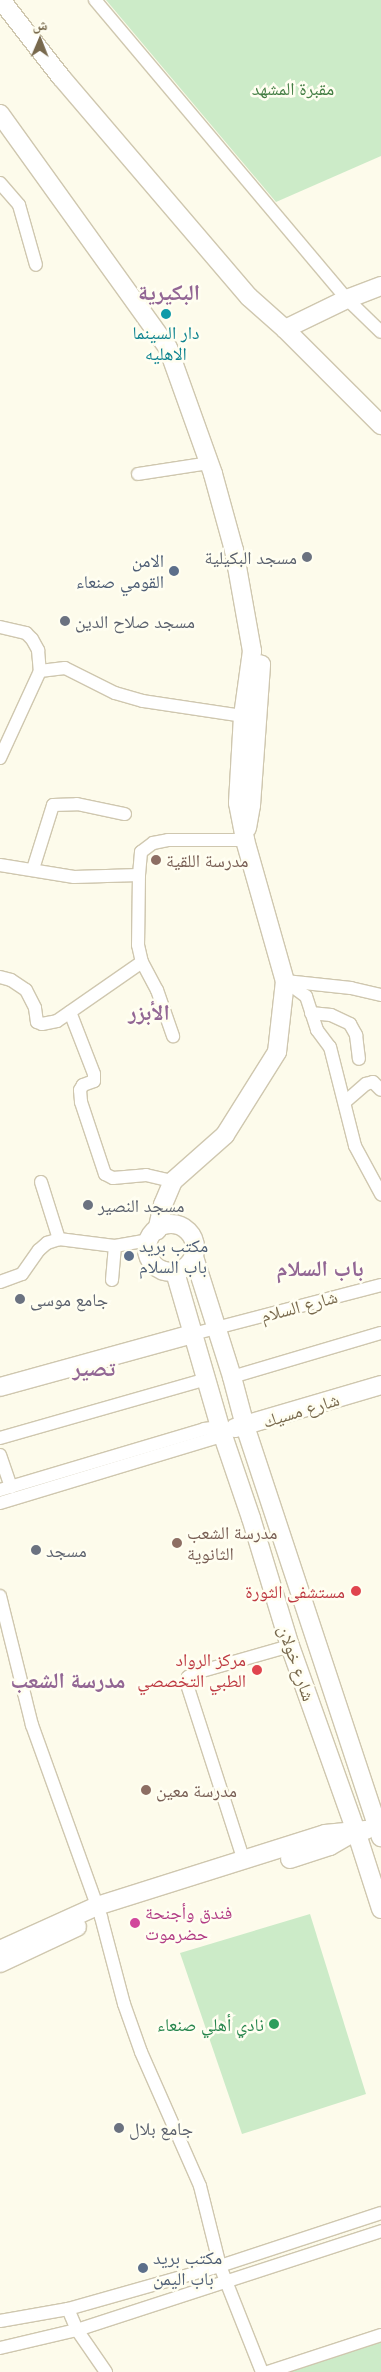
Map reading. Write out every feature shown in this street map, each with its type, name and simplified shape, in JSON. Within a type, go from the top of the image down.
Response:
[{"type":"street","points":[[1,0],[61,77],[249,297],[285,329],[381,425]]},
{"type":"street","points":[[95,0],[347,299],[381,332]]},
{"type":"street","points":[[0,1282],[22,1274],[38,1250],[47,1243],[59,1239],[115,1246],[153,1235],[165,1225],[174,1224],[188,1231],[195,1244],[194,1258],[186,1267],[175,1272],[166,1272],[152,1263],[149,1256],[153,1235],[170,1187],[226,1135],[277,1052],[285,981],[245,840],[238,803],[243,716],[252,651],[234,550],[209,463],[168,348],[1,119]]},
{"type":"street","points":[[0,184],[19,205],[36,265]]},
{"type":"street","points":[[285,329],[347,299],[381,286]]},
{"type":"street","points":[[178,376],[201,408],[224,469],[242,546],[262,651],[251,805],[245,840]]},
{"type":"street","points":[[138,474],[209,463]]},
{"type":"street","points":[[0,627],[26,633],[32,639],[38,650],[40,670],[0,758]]},
{"type":"street","points":[[40,670],[65,668],[115,693],[143,701],[243,716]]},
{"type":"street","points":[[33,869],[53,805],[77,804],[125,814]]},
{"type":"street","points":[[173,1036],[157,990],[142,962],[138,946],[141,852],[153,843],[168,840],[245,840]]},
{"type":"street","points":[[0,865],[33,869],[74,878],[139,875]]},
{"type":"street","points":[[0,977],[11,980],[26,990],[36,1008],[37,1022],[42,1024],[57,1021],[142,962]]},
{"type":"street","points":[[285,981],[351,988],[381,995]]},
{"type":"street","points":[[285,981],[306,996],[317,1030],[330,1047],[345,1102],[354,1146],[381,1194]]},
{"type":"street","points":[[70,1012],[94,1074],[94,1080],[83,1085],[80,1090],[81,1102],[105,1174],[113,1178],[146,1175],[170,1187],[183,1227]]},
{"type":"street","points":[[311,1013],[331,1015],[350,1024],[356,1035],[359,1059]]},
{"type":"street","points":[[345,1102],[366,1084],[373,1082],[380,1086]]},
{"type":"street","points":[[41,1182],[59,1239]]},
{"type":"street","points":[[112,1280],[115,1246]]},
{"type":"street","name":"شارع خولان","points":[[194,1258],[247,1431],[380,1830]]},
{"type":"street","name":"شارع خولان","points":[[175,1272],[222,1432],[251,1518],[290,1646],[356,1831],[381,1909]]},
{"type":"street","points":[[182,1294],[184,1287],[190,1282],[198,1283],[204,1288]]},
{"type":"street","name":"شارع السلام","points":[[193,1334],[381,1285]]},
{"type":"street","points":[[232,1377],[381,1333]]},
{"type":"street","points":[[0,1387],[193,1334]]},
{"type":"street","points":[[0,1438],[207,1379]]},
{"type":"street","name":"شارع مسيك","points":[[247,1431],[381,1385]]},
{"type":"street","name":"شارع مسيك","points":[[222,1432],[247,1431],[381,1397]]},
{"type":"street","points":[[0,1455],[5,1488],[204,1429],[222,1432]]},
{"type":"street","points":[[0,1503],[218,1436],[222,1432]]},
{"type":"street","points":[[251,1518],[273,1509]]},
{"type":"street","points":[[0,1596],[32,1725],[99,1911],[124,2004],[141,2052],[200,2186],[220,2266],[228,2281],[262,2372]]},
{"type":"street","points":[[244,1861],[187,1684],[188,1677],[195,1673],[290,1646]]},
{"type":"street","points":[[0,1950],[99,1911],[325,1834],[380,1830]]},
{"type":"street","points":[[0,1963],[99,1911],[330,1846],[356,1831]]},
{"type":"street","points":[[0,2321],[68,2309],[220,2266],[381,2213]]},
{"type":"street","points":[[0,2348],[78,2330],[381,2231]]},
{"type":"street","points":[[68,2309],[78,2330],[106,2372]]},
{"type":"street","points":[[268,2372],[381,2335]]},
{"type":"green space","name":"مقبرة المشهد","points":[[106,0],[381,0],[381,156],[276,202]]},
{"type":"green space","name":"نادي أهلي صنعاء","points":[[310,1914],[366,2094],[242,2134],[180,1953]]},
{"type":"green space","points":[[381,2338],[381,2372],[279,2372]]},
{"type":"place","name":"دار السينما الاهليه","points":[[166,314]]},
{"type":"place","name":"مسجد البكيلية","points":[[307,557]]},
{"type":"place","name":"الامن القومي صنعاء","points":[[174,571]]},
{"type":"place","name":"مسجد صلاح الدين","points":[[65,621]]},
{"type":"place","name":"مدرسة اللقية","points":[[156,860]]},
{"type":"place","name":"مسجد النصير","points":[[88,1205]]},
{"type":"place","name":"مكتب بريد باب السلام","points":[[129,1256]]},
{"type":"place","name":"جامع موسى","points":[[20,1299]]},
{"type":"place","name":"مدرسة الشعب الثانوية","points":[[177,1543]]},
{"type":"place","name":"مسجد","points":[[36,1550]]},
{"type":"place","name":"مستشفى الثورة","points":[[356,1591]]},
{"type":"place","name":"مركز الرواد الطبي التخصصي","points":[[257,1670]]},
{"type":"place","name":"مدرسة معين","points":[[146,1790]]},
{"type":"place","name":"فندق وأجنحة حضرموت","points":[[135,1923]]},
{"type":"place","name":"نادي أهلي صنعاء","points":[[274,2024]]},
{"type":"place","name":"جامع بلال","points":[[119,2128]]},
{"type":"place","name":"مكتب بريد باب اليمن","points":[[143,2268]]},
{"type":"district","name":"البكيرية","points":[[169,292]]},
{"type":"district","name":"الأبزر","points":[[149,1012]]},
{"type":"district","name":"باب السلام","points":[[320,1268]]},
{"type":"district","name":"تصير","points":[[94,1368]]},
{"type":"district","name":"مدرسة الشعب","points":[[68,1680]]}]
